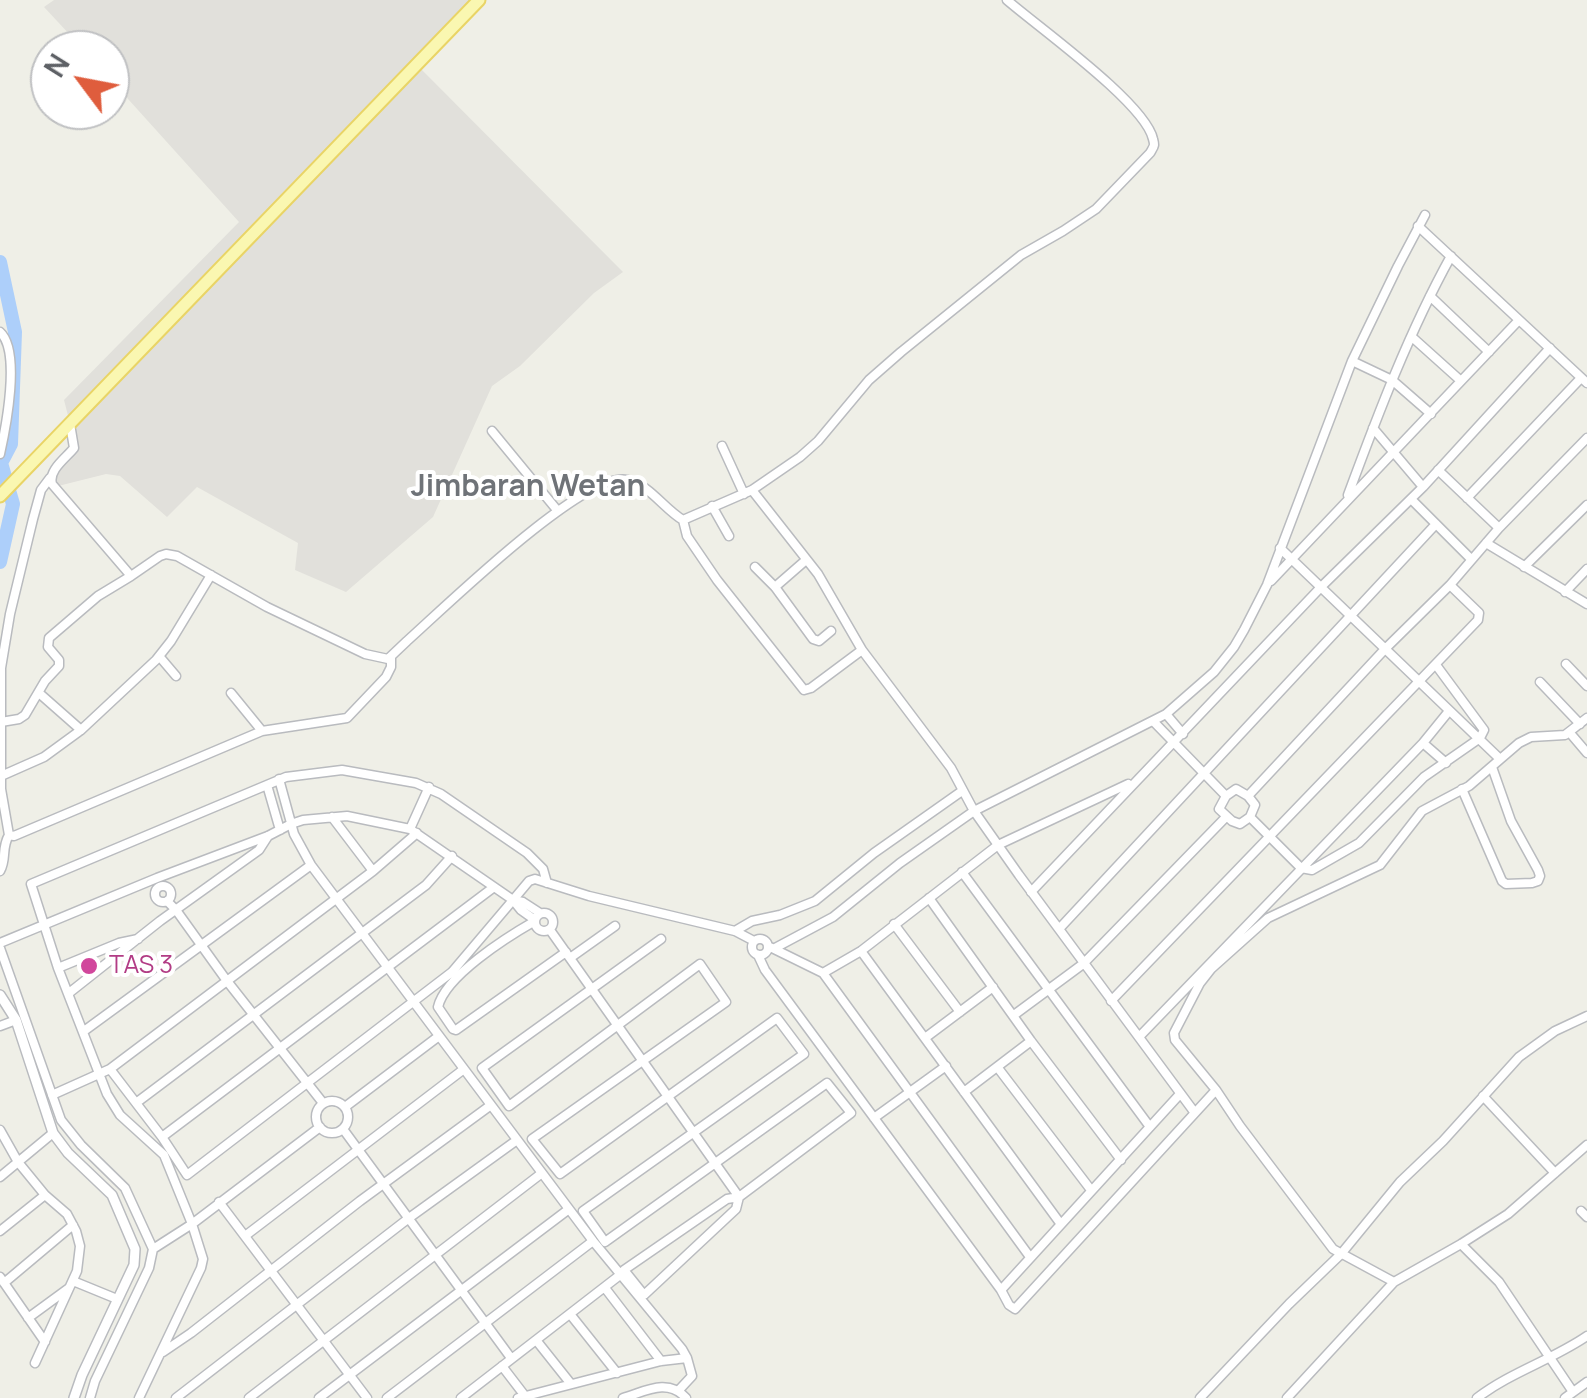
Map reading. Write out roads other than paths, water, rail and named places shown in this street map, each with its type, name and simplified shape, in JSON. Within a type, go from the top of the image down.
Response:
[{"type":"main road","points":[[2,494],[479,0]]},
{"type":"street","points":[[683,520],[748,492],[800,457],[869,380],[1021,255],[1096,208],[1154,147],[1152,134],[1116,91],[1007,0]]},
{"type":"street","points":[[758,954],[833,917],[974,810],[1166,714],[1193,692],[1234,648],[1267,584],[1352,361],[1426,215]]},
{"type":"street","points":[[1418,226],[1584,381],[1467,498]]},
{"type":"street","points":[[1346,502],[1392,380],[1450,256]]},
{"type":"street","points":[[1430,296],[1488,352]]},
{"type":"street","points":[[1267,584],[1520,320]]},
{"type":"street","points":[[0,332],[8,343],[11,374],[0,454]]},
{"type":"street","points":[[1412,338],[1461,381]]},
{"type":"street","points":[[1032,892],[1322,586],[1422,487],[1550,348]]},
{"type":"street","points":[[1352,361],[1392,380],[1431,414]]},
{"type":"street","points":[[0,871],[7,838],[1,796],[2,668],[10,614],[40,493],[74,448],[70,424]]},
{"type":"street","points":[[1373,428],[1422,487]]},
{"type":"street","points":[[492,431],[557,510]]},
{"type":"street","points":[[1248,796],[1587,438]]},
{"type":"street","points":[[722,446],[748,492],[818,574],[862,650],[956,774],[974,810],[1006,857],[1196,1113]]},
{"type":"street","points":[[1438,470],[1499,528]]},
{"type":"street","points":[[50,478],[131,576]]},
{"type":"street","points":[[1,722],[22,717],[60,664],[48,646],[49,638],[98,596],[166,554],[177,556],[268,607],[384,660],[391,658],[557,510],[592,488],[624,479],[638,484],[683,520],[687,536],[717,580],[805,690],[862,650]]},
{"type":"street","points":[[1410,499],[1471,560]]},
{"type":"street","points":[[712,506],[729,536]]},
{"type":"street","points":[[1524,567],[1587,506]]},
{"type":"street","points":[[1058,929],[1436,524]]},
{"type":"street","points":[[1486,543],[1587,604]]},
{"type":"street","points":[[1280,548],[1500,759]]},
{"type":"street","points":[[775,586],[806,560]]},
{"type":"street","points":[[755,567],[775,586],[814,640],[832,632]]},
{"type":"street","points":[[1565,592],[1587,569]]},
{"type":"street","points":[[1,776],[44,757],[81,730],[159,656],[210,575]]},
{"type":"street","points":[[1111,1002],[1478,620],[1480,616],[1450,585]]},
{"type":"street","points":[[1234,648],[1251,662]]},
{"type":"street","points":[[159,656],[176,676]]},
{"type":"street","points":[[7,838],[262,731],[347,718],[386,677],[391,658]]},
{"type":"street","points":[[1566,664],[1587,686]]},
{"type":"street","points":[[1250,817],[1301,868],[1312,870],[1359,843],[1418,782],[1480,738],[1484,730],[1436,665]]},
{"type":"street","points":[[1394,1282],[1333,1249],[1174,1033],[1211,969],[1278,912],[1380,865],[1422,810],[1462,790],[1524,740],[1559,737],[1584,721],[1540,682]]},
{"type":"street","points":[[231,692],[262,731]]},
{"type":"street","points":[[1193,692],[1208,708]]},
{"type":"street","points":[[38,693],[81,730]]},
{"type":"street","points":[[1139,1037],[1423,744],[1449,711]]},
{"type":"street","points":[[1166,714],[1183,734]]},
{"type":"street","points":[[1153,721],[1226,796]]},
{"type":"street","points":[[1570,732],[1587,753]]},
{"type":"street","points":[[1423,744],[1446,763]]},
{"type":"street","points":[[1462,790],[1502,881],[1506,884],[1538,880],[1538,870],[1511,821],[1492,767]]},
{"type":"street","points":[[140,1398],[203,1264],[192,1224],[160,1150],[116,1111],[100,1075],[58,968],[31,887],[34,881],[267,784],[308,772],[342,770],[429,788],[528,852],[543,868],[547,883]]},
{"type":"street","points":[[279,780],[294,834],[311,865],[593,1241],[687,1358],[692,1376],[679,1390]]},
{"type":"street","points":[[824,972],[861,951],[998,845],[1136,781]]},
{"type":"street","points":[[267,784],[280,830]]},
{"type":"street","points":[[52,1095],[110,1069],[374,871],[413,831],[429,788]]},
{"type":"street","points":[[735,931],[752,921],[815,901],[961,788]]},
{"type":"street","points":[[1236,789],[1248,796],[1255,805],[1250,817],[1240,824],[1226,817],[1219,809],[1226,796],[1236,789]]},
{"type":"street","points":[[90,1398],[149,1268],[153,1249],[124,1188],[61,1120],[0,946],[291,824],[332,817],[355,816],[413,831],[537,918]]},
{"type":"street","points":[[332,817],[374,871]]},
{"type":"street","points":[[1014,1014],[1083,964],[1226,817]]},
{"type":"street","points":[[1006,857],[1024,833]]},
{"type":"street","points":[[69,993],[256,852],[268,836]]},
{"type":"street","points":[[136,1103],[426,884],[452,856]]},
{"type":"street","points":[[84,1031],[311,865]]},
{"type":"street","points":[[962,872],[1150,1127]]},
{"type":"street","points":[[176,1182],[459,965],[530,880],[735,931],[754,941],[764,939],[772,947],[824,972],[1030,1257]]},
{"type":"street","points":[[158,883],[170,890],[167,901],[323,1104]]},
{"type":"street","points":[[162,1137],[494,887]]},
{"type":"street","points":[[929,898],[1121,1160]]},
{"type":"street","points":[[550,930],[554,922],[547,912],[462,973],[439,1000],[438,1007],[453,1030],[615,926]]},
{"type":"street","points":[[537,918],[539,930],[550,930]]},
{"type":"street","points":[[894,924],[960,1012]]},
{"type":"street","points":[[550,930],[739,1197]]},
{"type":"street","points":[[58,968],[138,939]]},
{"type":"street","points":[[660,940],[482,1068],[509,1106],[700,964],[726,1002],[532,1139],[560,1174],[778,1018],[804,1054],[583,1211],[605,1242],[828,1083],[851,1114],[739,1197],[727,1199],[624,1270],[644,1295],[736,1209],[739,1197]]},
{"type":"street","points":[[754,941],[752,949],[766,970],[1011,1307],[1018,1308],[1216,1090]]},
{"type":"street","points":[[861,951],[1060,1222]]},
{"type":"street","points":[[925,1038],[993,988]]},
{"type":"street","points":[[0,995],[16,1020],[53,1133],[110,1191],[136,1257],[74,1398]]},
{"type":"street","points":[[1200,1398],[1341,1254],[1400,1182],[1527,1050],[1555,1030],[1587,1016]]},
{"type":"street","points":[[0,1026],[16,1020]]},
{"type":"street","points":[[346,1107],[440,1036]]},
{"type":"street","points":[[964,1092],[1031,1041]]},
{"type":"street","points":[[874,1118],[946,1066]]},
{"type":"street","points":[[998,1068],[1091,1190]]},
{"type":"street","points":[[110,1069],[186,1175]]},
{"type":"street","points":[[245,1236],[464,1070]]},
{"type":"street","points":[[1000,1290],[1180,1094]]},
{"type":"street","points":[[1483,1096],[1555,1173]]},
{"type":"street","points":[[335,1100],[346,1107],[349,1118],[343,1129],[334,1133],[320,1128],[316,1118],[323,1104],[335,1100]]},
{"type":"street","points":[[161,1353],[491,1105]]},
{"type":"street","points":[[153,1249],[320,1128]]},
{"type":"street","points":[[343,1129],[511,1358]]},
{"type":"street","points":[[0,1130],[18,1162],[45,1195],[60,1205],[79,1240],[80,1254],[72,1284],[35,1363]]},
{"type":"street","points":[[0,1177],[53,1133]]},
{"type":"street","points":[[176,1398],[189,1394],[410,1218],[517,1140]]},
{"type":"street","points":[[1287,1398],[1394,1282],[1508,1214],[1587,1145]]},
{"type":"street","points":[[248,1398],[542,1173]]},
{"type":"street","points":[[0,1231],[45,1195]]},
{"type":"street","points":[[220,1202],[367,1398]]},
{"type":"street","points":[[319,1398],[569,1209]]},
{"type":"street","points":[[46,1342],[2,1280],[73,1225]]},
{"type":"street","points":[[387,1398],[593,1241]]},
{"type":"street","points":[[1461,1244],[1499,1282],[1554,1364],[1569,1395],[1587,1382]]},
{"type":"street","points":[[461,1398],[620,1275]]},
{"type":"street","points":[[72,1284],[118,1299]]},
{"type":"street","points":[[28,1318],[72,1284]]},
{"type":"street","points":[[605,1288],[661,1361]]},
{"type":"street","points":[[570,1314],[617,1373]]},
{"type":"street","points":[[177,1319],[190,1334]]},
{"type":"street","points":[[1477,1398],[1501,1380],[1554,1364],[1587,1336]]},
{"type":"street","points":[[536,1340],[571,1384]]},
{"type":"street","points":[[502,1366],[521,1397],[661,1361],[687,1358]]},
{"type":"street","points":[[623,1398],[671,1386],[686,1398]]},
{"type":"waterway","points":[[0,262],[15,332],[11,444],[1,463],[13,504],[0,562]]},
{"type":"place","name":"TAS 3","points":[[89,966]]},
{"type":"district","name":"Jimbaran Wetan","points":[[528,488]]}]
